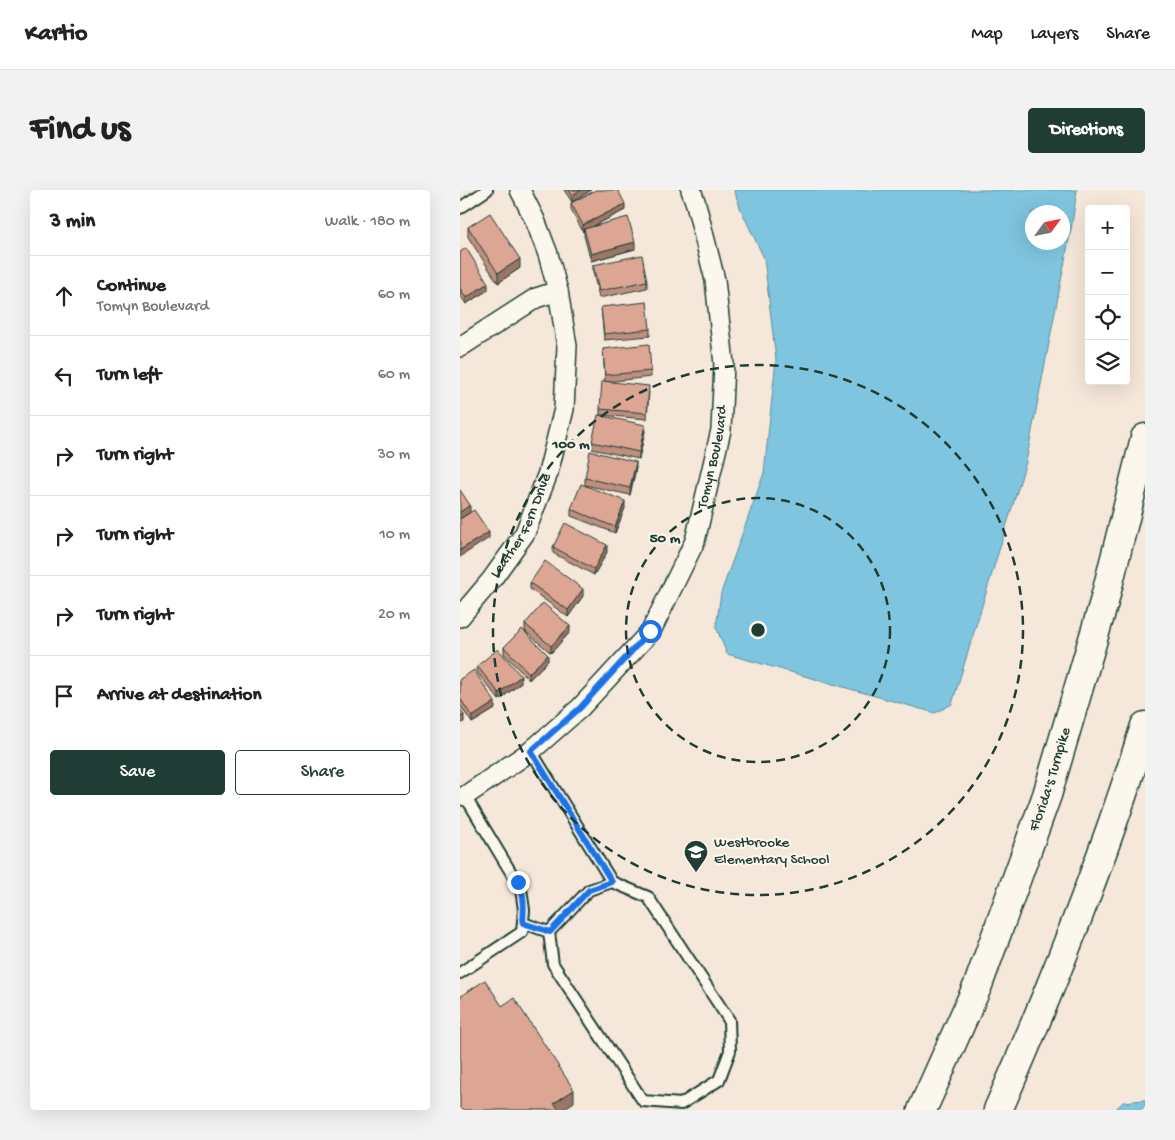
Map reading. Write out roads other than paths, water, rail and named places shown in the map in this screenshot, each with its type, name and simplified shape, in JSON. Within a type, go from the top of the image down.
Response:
[{"type":"highway","name":"Florida's Turnpike","points":[[922,1110],[978,985],[1047,795],[1104,602],[1145,438]]},
{"type":"highway","points":[[998,1110],[1078,920],[1145,726]]},
{"type":"street","name":"Leather Fern Drive","points":[[460,616],[492,580],[526,533],[548,473],[564,409],[567,346],[558,291],[548,254],[535,220],[520,190]]},
{"type":"street","name":"Tomyn Boulevard","points":[[462,798],[531,751],[580,708],[650,631],[695,540],[721,430],[724,364],[715,280],[691,195]]},
{"type":"street","points":[[460,347],[536,298],[558,291]]},
{"type":"lane","points":[[460,208],[487,190]]},
{"type":"lane","points":[[531,751],[612,882],[648,897],[729,1020],[730,1051],[719,1080],[681,1104],[657,1106],[643,1101],[552,964],[550,932],[589,890],[612,882]]},
{"type":"lane","points":[[460,973],[522,932],[524,910],[521,889],[462,798]]},
{"type":"lane","points":[[523,923],[550,932]]},
{"type":"water","points":[[734,190],[1077,190],[1070,234],[1070,205],[1025,205],[1025,250],[1067,250],[1026,462],[952,704],[935,713],[727,654],[716,627],[721,593],[764,473],[776,360],[764,258],[741,210]]},
{"type":"water","points":[[1145,1100],[1145,1110],[1115,1110],[1123,1102]]},
{"type":"place","name":"Westbrooke Elementary School","points":[[696,873]]}]
